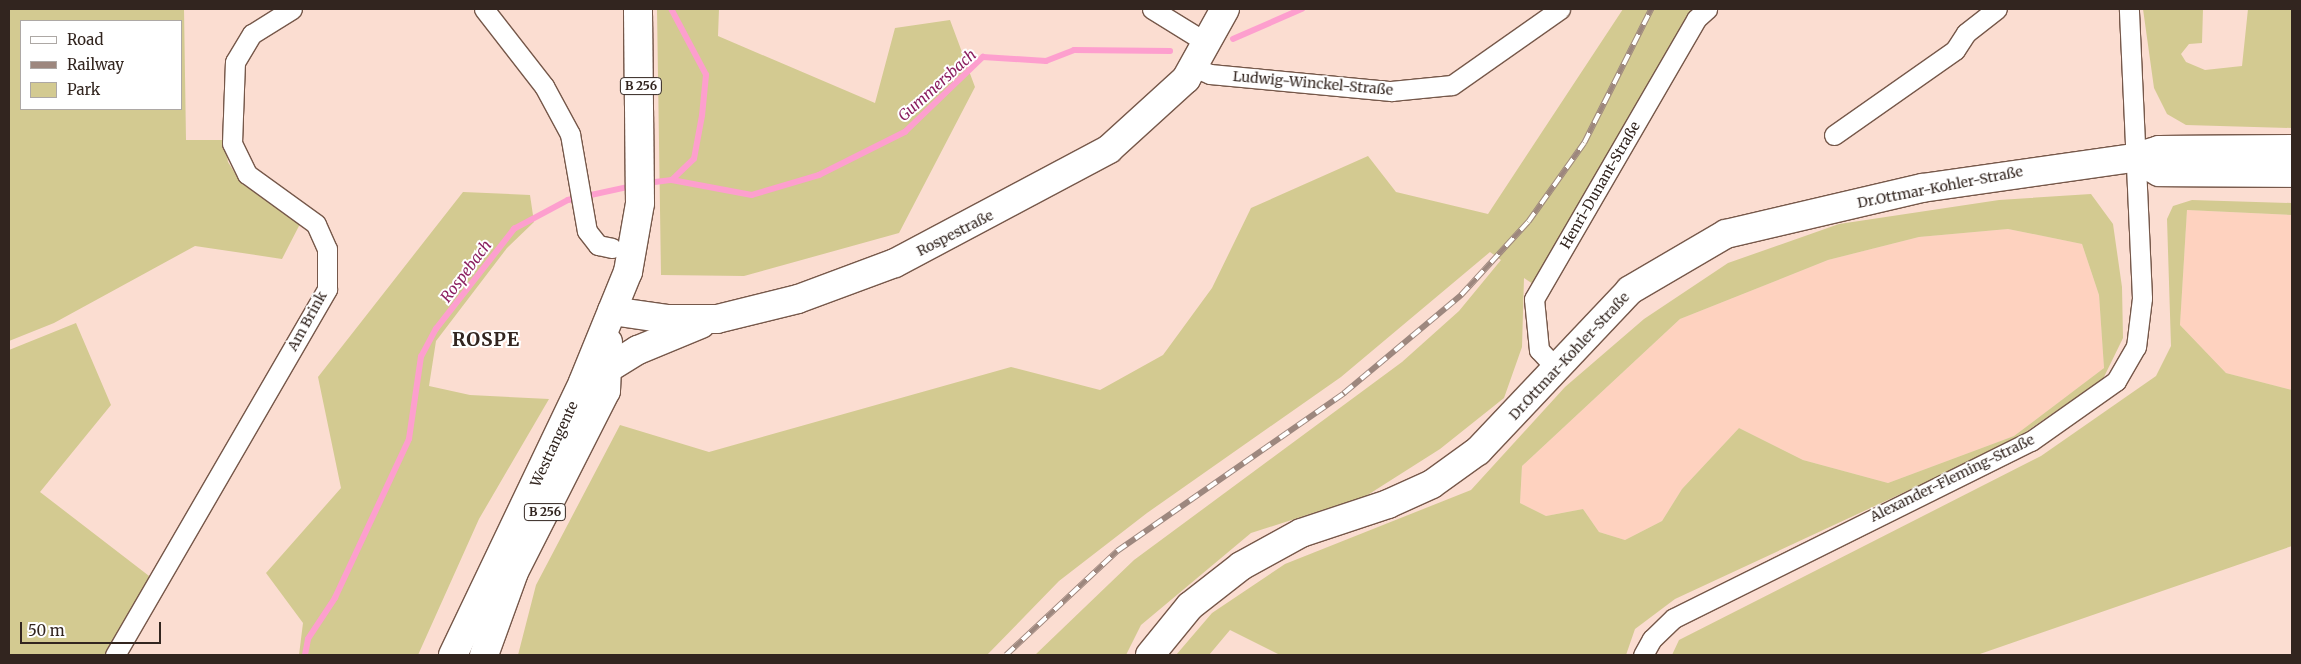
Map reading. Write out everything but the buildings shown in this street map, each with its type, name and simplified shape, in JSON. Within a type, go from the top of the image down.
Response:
[{"type":"street","name":"Am Brink","points":[[115,655],[326,289],[327,249],[316,224],[247,174],[232,143],[235,62],[252,34],[292,9]]},
{"type":"street","points":[[484,9],[544,86],[570,134],[579,182],[582,212],[587,231],[598,245],[612,248]]},
{"type":"street","name":"Westtangente","points":[[453,655],[491,566],[544,466],[628,272],[640,203],[642,164],[638,9]]},
{"type":"street","points":[[1152,9],[1207,43]]},
{"type":"street","name":"Rospestraße","points":[[612,311],[668,319],[717,319],[798,299],[895,263],[1000,210],[1109,149],[1144,121],[1194,67],[1225,9]]},
{"type":"street","name":"Ludwig-Winckel-Straße","points":[[1194,67],[1210,74],[1391,91],[1452,85],[1560,9]]},
{"type":"street","name":"Henri-Dunant-Straße","points":[[1556,368],[1540,350],[1534,299],[1696,19],[1707,9]]},
{"type":"street","points":[[1834,135],[1955,50],[1966,33],[1997,9]]},
{"type":"street","name":"Alexander-Fleming-Straße","points":[[1643,655],[1652,639],[1674,618],[2031,441],[2116,381],[2136,347],[2142,298],[2133,158],[2129,9]]},
{"type":"street","name":"Dr.Ottmar-Kohler-Straße","points":[[1150,655],[1190,606],[1241,566],[1301,532],[1388,504],[1440,478],[1478,451],[1630,290],[1726,234],[1922,188],[2133,158],[2159,150],[2292,150]]},
{"type":"street","points":[[2133,158],[2159,172],[2292,173]]},
{"type":"street","name":"Westtangente","points":[[484,655],[514,572],[606,391],[604,371],[612,311]]},
{"type":"street","points":[[604,371],[638,350],[717,319]]},
{"type":"shaded area","points":[[2187,210],[2292,215],[2292,390],[2226,373],[2180,325]]},
{"type":"shaded area","points":[[2008,229],[2082,244],[2099,295],[2104,368],[2014,436],[1888,483],[1803,460],[1739,428],[1682,489],[1662,521],[1625,540],[1599,532],[1583,509],[1546,516],[1520,503],[1522,466],[1680,319],[1828,260],[1919,237]]},
{"type":"green space","points":[[9,9],[184,9],[186,140],[224,140],[228,162],[241,183],[300,224],[282,259],[195,246],[54,323],[9,341]]},
{"type":"green space","points":[[657,9],[719,9],[718,36],[875,103],[895,28],[950,20],[975,87],[899,233],[744,276],[661,275]]},
{"type":"green space","points":[[1623,9],[1697,9],[1533,284],[1524,278],[1522,347],[1504,398],[1440,449],[1366,496],[1251,533],[1141,625],[1126,655],[1035,655],[1134,560],[1402,362],[1459,311],[1501,260],[1490,252],[1341,377],[1147,513],[1059,581],[987,655],[518,655],[536,585],[620,425],[709,452],[1011,367],[1100,390],[1163,355],[1212,288],[1251,208],[1368,156],[1396,192],[1488,214]]},
{"type":"green space","points":[[2143,9],[2203,9],[2202,43],[2189,44],[2181,54],[2186,62],[2205,70],[2242,66],[2248,9],[2292,9],[2292,128],[2186,125],[2167,114],[2154,88]]},
{"type":"green space","points":[[463,192],[530,195],[534,222],[507,248],[436,341],[429,386],[470,395],[549,399],[479,519],[418,655],[299,655],[303,623],[266,573],[341,488],[318,377]]},
{"type":"green space","points":[[2091,194],[2113,224],[2122,287],[2123,338],[2103,379],[2008,444],[1675,599],[1635,629],[1626,655],[1280,655],[1230,630],[1209,655],[1176,655],[1212,613],[1285,564],[1471,490],[1565,387],[1644,319],[1728,263],[1839,224],[1999,200]],"holes":[[[2008,229],[2082,244],[2099,295],[2104,368],[2014,436],[1888,483],[1803,460],[1739,428],[1682,489],[1662,521],[1625,540],[1599,532],[1583,509],[1546,516],[1520,503],[1522,466],[1680,319],[1828,260],[1919,237]]]},
{"type":"green space","points":[[2192,200],[2292,203],[2292,215],[2187,210],[2180,325],[2226,373],[2292,390],[2292,546],[1977,655],[1672,655],[1679,640],[2041,456],[2156,376],[2171,346],[2167,219],[2173,206]]},
{"type":"green space","points":[[76,323],[111,405],[40,492],[153,579],[106,655],[9,655],[9,350]]},
{"type":"waterway","name":"Rospebach","points":[[647,183],[672,180],[694,159],[702,116],[706,75],[671,9]]},
{"type":"waterway","name":"Gummersbach","points":[[1233,39],[1302,9]]},
{"type":"waterway","name":"Gummersbach","points":[[672,180],[752,195],[819,175],[905,132],[983,57],[1046,61],[1074,50],[1170,51]]},
{"type":"waterway","name":"Rospebach","points":[[305,655],[308,639],[335,598],[409,439],[421,357],[436,329],[514,229],[568,200],[633,186]]},
{"type":"railway","points":[[1006,655],[1117,551],[1344,393],[1461,295],[1528,222],[1584,143],[1651,9]]},
{"type":"district","name":"ROSPE","points":[[486,340]]}]
